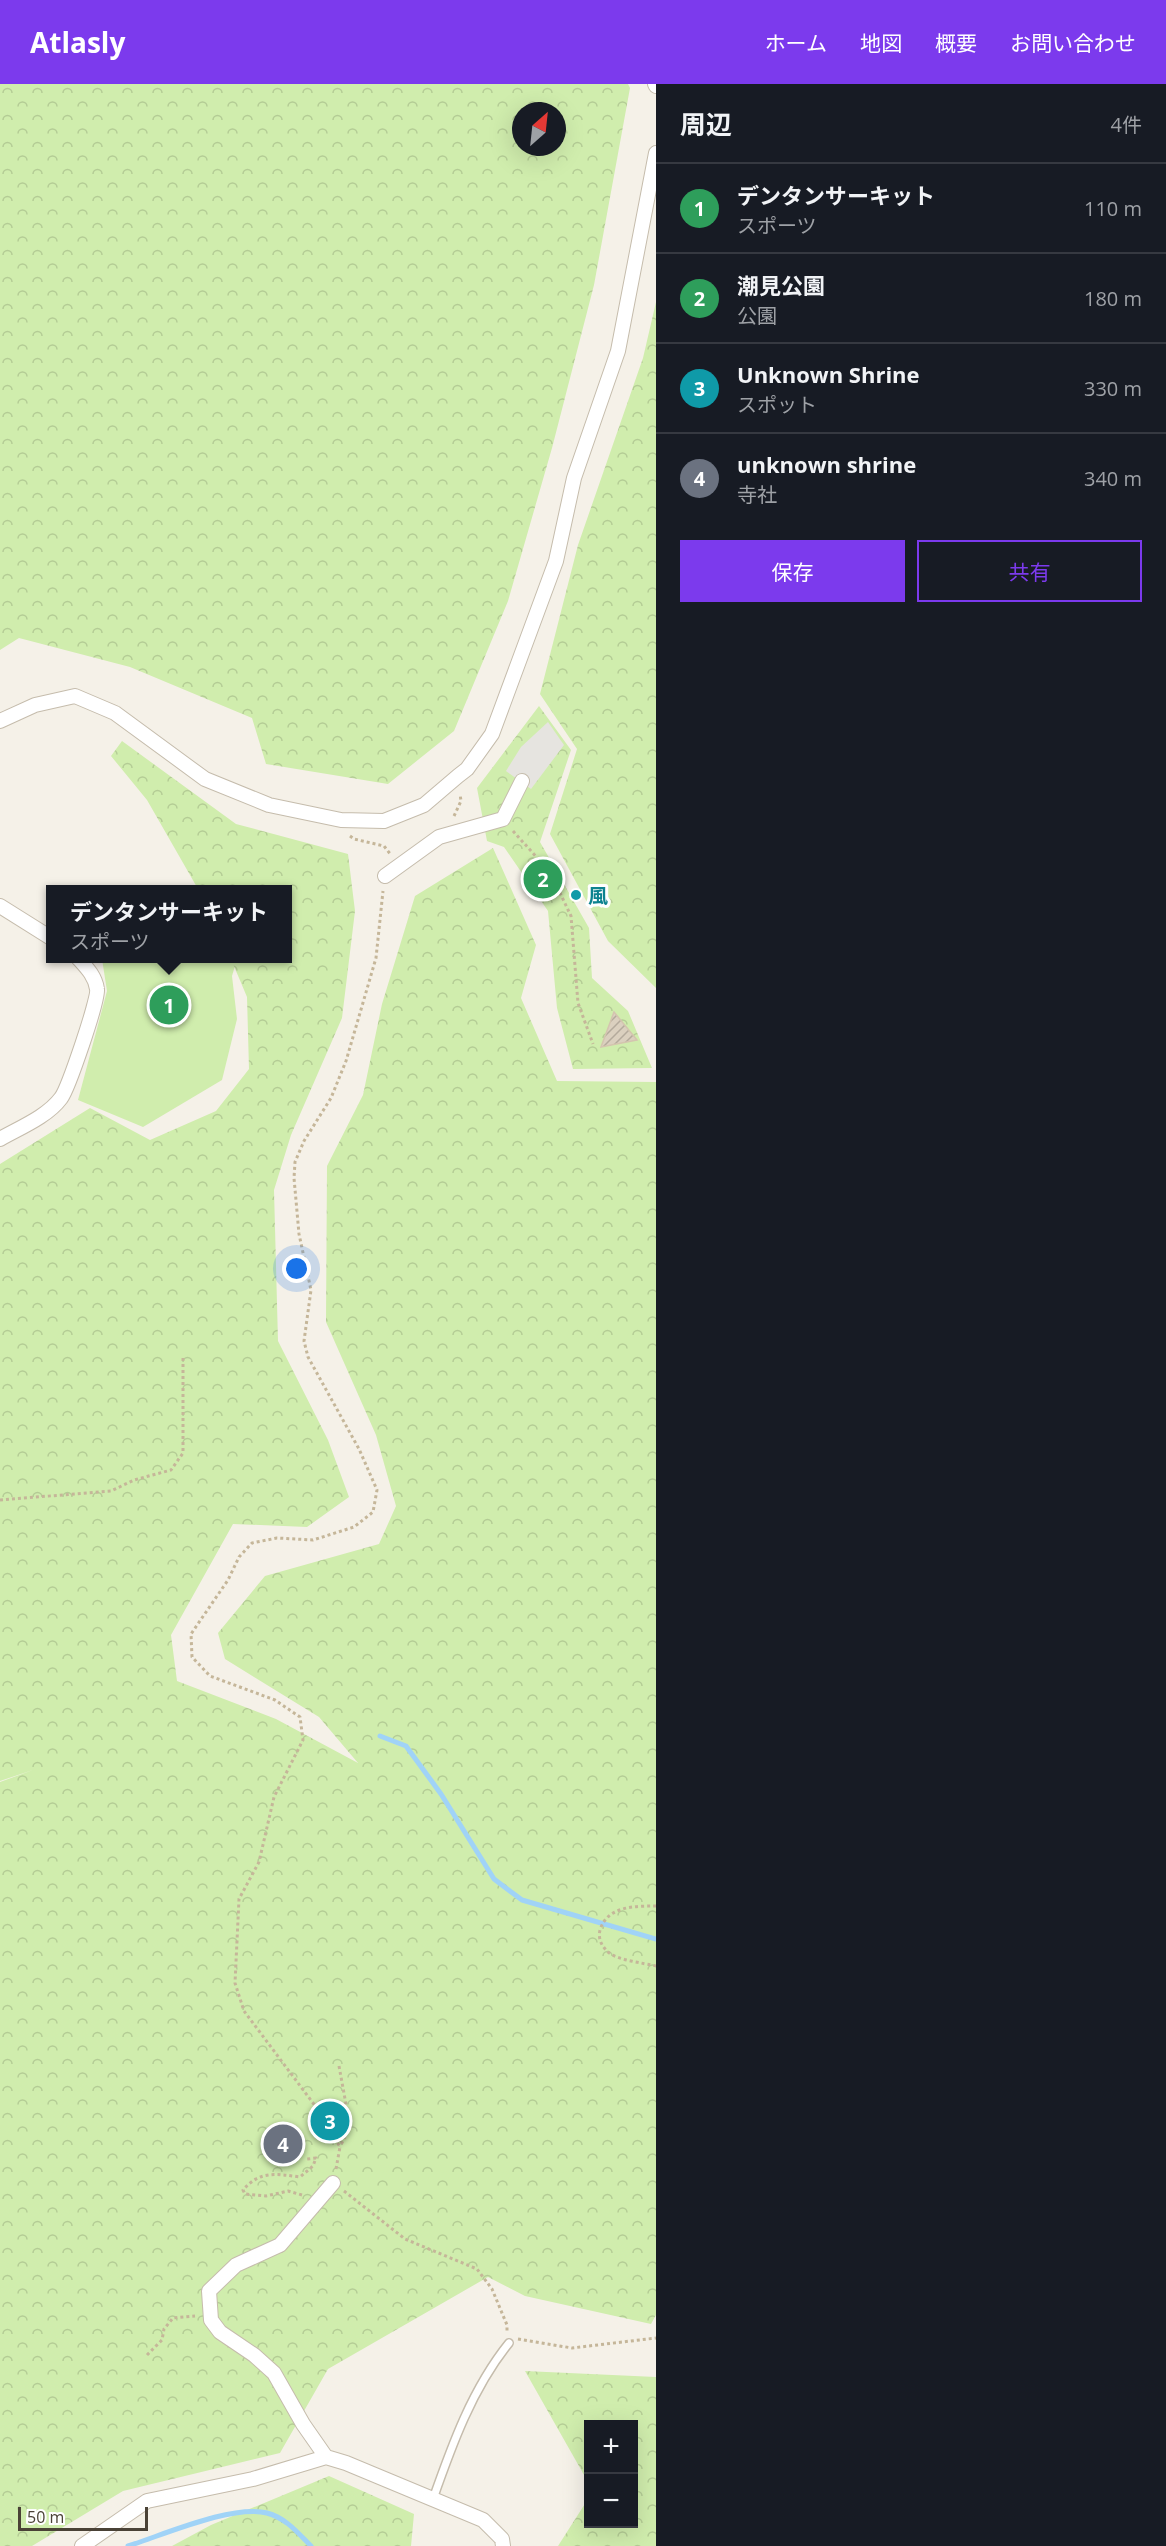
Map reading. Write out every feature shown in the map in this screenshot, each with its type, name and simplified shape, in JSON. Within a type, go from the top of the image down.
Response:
[{"type":"street","points":[[0,721],[35,705],[75,696],[115,713],[205,779],[268,805],[341,820],[384,821],[424,805],[459,776],[467,769],[492,734],[556,561],[574,478],[618,351],[656,153]]},
{"type":"street","points":[[386,876],[439,837],[503,819],[522,782]]},
{"type":"street","points":[[0,906],[46,935]]},
{"type":"street","points":[[0,1140],[52,1108],[63,1097],[89,1025],[98,992],[93,975],[82,963]]},
{"type":"street","points":[[326,2457],[303,2424],[274,2373],[254,2355],[220,2332],[211,2320],[208,2291],[236,2265],[280,2245],[333,2183]]},
{"type":"street","points":[[82,2546],[147,2501],[253,2479],[326,2457],[346,2463],[483,2520],[502,2539],[503,2546]]},
{"type":"lane","points":[[433,2499],[457,2431],[489,2367],[509,2343]]},
{"type":"path","points":[[439,837],[458,810],[461,801],[459,776]]},
{"type":"path","points":[[503,819],[550,872],[571,916],[578,1003],[593,1044]]},
{"type":"path","points":[[340,2147],[319,2111],[244,2011],[235,1983],[239,1899],[259,1862],[274,1797],[303,1740],[300,1718],[275,1700],[210,1676],[192,1657],[191,1634],[228,1580],[239,1557],[252,1543],[277,1538],[313,1540],[354,1527],[373,1512],[377,1490],[359,1449],[308,1357],[304,1341],[311,1290],[298,1234],[294,1178],[295,1162],[304,1141],[331,1098],[346,1061],[370,984],[376,958],[381,903],[391,855],[384,846],[354,840],[343,832],[341,820]]},
{"type":"path","points":[[0,1500],[111,1491],[134,1480],[171,1470],[183,1453],[183,1355]]},
{"type":"path","points":[[656,1906],[621,1909],[606,1917],[599,1939],[608,1953],[630,1961],[656,1966]]},
{"type":"path","points":[[339,2066],[350,2126],[340,2147],[333,2183],[405,2239],[477,2270],[492,2289],[507,2325],[509,2343],[519,2339],[572,2348],[656,2338]]},
{"type":"path","points":[[307,2159],[316,2158],[313,2166],[300,2178],[267,2174],[248,2184],[243,2190],[245,2194],[266,2196],[288,2192],[301,2195],[316,2205]]},
{"type":"path","points":[[147,2355],[162,2340],[164,2329],[173,2318],[190,2315],[211,2320]]},
{"type":"green space","points":[[0,84],[628,84],[630,88],[594,285],[552,448],[508,601],[454,731],[388,784],[266,764],[252,718],[130,667],[19,638],[0,650]]},
{"type":"green space","points":[[656,302],[656,988],[608,941],[550,834],[577,749],[540,694],[578,545],[643,358]]},
{"type":"green space","points":[[539,706],[571,750],[540,842],[589,928],[592,978],[628,1011],[652,1068],[573,1069],[557,1008],[548,911],[504,847],[487,841],[477,788]]},
{"type":"green space","points":[[122,741],[236,824],[348,854],[355,911],[342,1018],[291,1135],[274,1190],[278,1341],[328,1440],[349,1497],[307,1527],[233,1524],[171,1635],[177,1681],[276,1719],[358,1763],[319,1717],[225,1659],[218,1633],[265,1576],[379,1544],[396,1506],[376,1435],[326,1322],[327,1166],[363,1095],[382,1004],[415,896],[493,848],[536,945],[521,998],[557,1081],[656,1082],[656,2315],[651,2324],[525,2296],[488,2277],[328,2369],[280,2453],[123,2491],[32,2546],[0,2546],[0,1782],[33,1770],[0,1781],[0,1164],[90,1108],[150,1140],[216,1111],[249,1069],[247,997],[233,963],[292,963],[292,885],[196,885],[147,800],[111,756]]},
{"type":"green space","points":[[103,963],[236,963],[232,976],[237,1019],[222,1080],[143,1127],[78,1100],[107,991]]},
{"type":"green space","points":[[525,2371],[656,2377],[656,2546],[558,2546],[584,2505],[584,2528],[638,2528],[638,2420],[584,2420],[584,2475]]},
{"type":"green space","points":[[329,2476],[414,2514],[411,2546],[172,2546],[211,2525]]},
{"type":"shaded area","points":[[548,722],[564,745],[531,789],[506,771],[521,747]]},
{"type":"building","points":[[614,1012],[637,1040],[601,1047]]},
{"type":"waterway","points":[[380,1736],[406,1746],[441,1794],[494,1879],[522,1900],[656,1939]]},
{"type":"waterway","points":[[128,2546],[217,2517],[253,2511],[280,2518],[311,2546]]},
{"type":"place","name":"潮見公園","points":[[543,879]]},
{"type":"place","name":"風","points":[[576,895]]},
{"type":"place","name":"デンタンサーキット","points":[[169,1005]]},
{"type":"place","name":"Unknown Shrine","points":[[330,2121]]},
{"type":"place","name":"unknown shrine","points":[[283,2144]]}]
